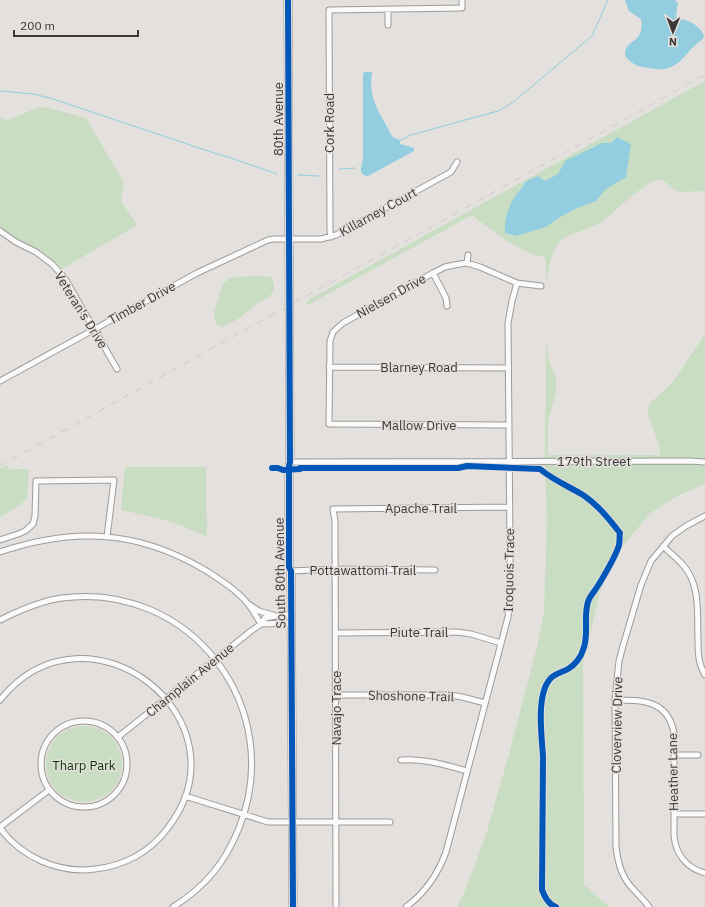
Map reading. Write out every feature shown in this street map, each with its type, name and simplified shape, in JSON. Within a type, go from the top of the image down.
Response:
[{"type":"street","name":"80th Avenue","points":[[288,0],[290,239]]},
{"type":"street","points":[[388,25],[388,10],[462,8],[462,0]]},
{"type":"street","name":"Cork Road","points":[[331,237],[329,10],[388,10]]},
{"type":"street","name":"Killarney Court","points":[[290,239],[321,239],[331,237],[451,172],[457,162]]},
{"type":"street","name":"Veteran's Drive","points":[[0,231],[16,242],[36,252],[52,264],[64,277],[117,369]]},
{"type":"street","name":"Timber Drive","points":[[0,382],[197,273],[268,240],[290,239]]},
{"type":"street","name":"South 80th Avenue","points":[[290,239],[289,568],[291,571],[292,615],[293,907]]},
{"type":"street","points":[[467,263],[468,255]]},
{"type":"street","name":"Nielsen Drive","points":[[329,424],[330,338],[339,326],[433,273],[449,266],[467,263],[517,283],[541,286]]},
{"type":"street","points":[[433,273],[446,298],[447,306]]},
{"type":"street","name":"Iroquois Trace","points":[[406,907],[425,889],[440,867],[446,852],[508,617],[508,323],[517,283]]},
{"type":"street","name":"Blarney Road","points":[[329,367],[508,368]]},
{"type":"street","name":"Mallow Drive","points":[[329,424],[509,425]]},
{"type":"street","name":"179th Street","points":[[290,462],[705,462]]},
{"type":"street","points":[[0,540],[18,534],[29,528],[35,520],[36,481],[114,480],[107,537]]},
{"type":"street","name":"Apache Trail","points":[[333,509],[509,507]]},
{"type":"street","name":"Navajo Trace","points":[[333,509],[335,521],[336,633],[336,907]]},
{"type":"street","name":"Cloverview Drive","points":[[649,907],[628,884],[622,874],[617,860],[615,700],[619,661],[640,585],[651,561],[672,536],[697,519],[705,516]]},
{"type":"street","points":[[18,534],[21,545]]},
{"type":"street","points":[[0,552],[21,545],[62,537],[82,535],[107,537],[150,545],[194,564],[223,583],[259,611],[276,616]]},
{"type":"street","points":[[6,538],[10,548]]},
{"type":"street","points":[[663,546],[683,565],[693,581],[697,601],[698,656],[705,675]]},
{"type":"street","name":"Pottawattomi Trail","points":[[291,571],[335,569],[435,570]]},
{"type":"street","points":[[0,620],[30,606],[53,600],[90,597],[119,600],[139,606],[172,621],[196,639],[215,659],[235,690],[242,706],[250,734],[252,755],[251,787],[245,814],[233,844],[218,868],[202,885],[172,907]]},
{"type":"street","points":[[247,603],[261,624],[292,623]]},
{"type":"street","name":"Champlain Avenue","points":[[118,737],[261,624],[265,618],[292,615]]},
{"type":"street","name":"Piute Trail","points":[[336,633],[457,632],[471,634],[501,643]]},
{"type":"street","points":[[1,697],[20,680],[40,669],[63,661],[83,659],[103,661],[129,669],[151,683],[166,698],[182,723],[188,742],[190,760],[189,782],[185,796],[175,818],[158,840],[134,858],[119,864],[102,868],[86,870],[68,869],[41,861],[20,848],[6,836],[0,827],[49,790]]},
{"type":"street","name":"Shoshone Trail","points":[[336,696],[450,695],[485,703]]},
{"type":"street","name":"Heather Lane","points":[[615,700],[645,701],[655,705],[663,711],[669,719],[673,729],[675,840],[679,854],[688,865],[705,873]]},
{"type":"street","points":[[88,720],[101,724],[112,730],[118,737],[126,750],[128,764],[127,775],[122,786],[108,801],[94,807],[86,808],[72,806],[62,801],[49,790],[42,775],[40,764],[42,752],[47,741],[56,731],[68,724],[88,720]]},
{"type":"street","points":[[674,755],[698,755]]},
{"type":"street","points":[[400,760],[422,760],[467,772]]},
{"type":"street","points":[[185,796],[268,822],[390,822]]},
{"type":"street","points":[[674,814],[705,814]]},
{"type":"green space","points":[[705,81],[705,191],[679,192],[665,182],[659,180],[648,184],[601,222],[570,235],[559,243],[552,256],[546,280],[546,258],[515,246],[472,215],[306,306],[308,300]],"holes":[[[611,143],[606,189],[596,201],[575,209],[546,227],[516,236],[515,197],[525,182],[538,176],[545,181],[558,174],[561,168]]]},
{"type":"green space","points":[[45,107],[86,118],[123,181],[121,201],[137,225],[62,269],[49,257],[14,237],[0,226],[0,117],[8,120],[37,108]]},
{"type":"green space","points":[[231,277],[271,277],[274,283],[273,292],[265,300],[240,317],[224,326],[219,326],[215,321],[214,312],[223,284]]},
{"type":"green space","points":[[705,334],[705,459],[545,458],[546,337],[548,357],[556,380],[556,392],[548,421],[548,455],[660,455],[659,445],[647,411],[650,403],[675,379]]},
{"type":"green space","points":[[705,464],[705,484],[677,496],[650,513],[623,546],[600,592],[583,664],[584,885],[609,907],[457,907],[464,893],[485,838],[508,758],[538,643],[544,611],[547,523],[545,465]]},
{"type":"green space","points":[[7,465],[10,469],[29,469],[27,499],[13,510],[0,517],[0,469]]},
{"type":"green space","points":[[125,467],[206,467],[207,537],[183,526],[158,518],[121,510]]},
{"type":"green space","name":"Tharp Park","points":[[84,726],[98,729],[111,737],[119,750],[122,764],[119,778],[111,791],[98,799],[84,802],[70,799],[57,791],[49,778],[46,764],[49,750],[57,737],[70,729]]},
{"type":"water","points":[[625,0],[675,0],[678,3],[676,15],[677,19],[689,21],[699,28],[704,35],[703,39],[674,66],[659,69],[636,65],[629,61],[625,53],[626,48],[638,37],[640,33],[642,27],[641,19],[629,11]]},
{"type":"water","points":[[364,72],[372,72],[371,82],[373,99],[392,136],[400,140],[400,144],[414,148],[414,151],[368,176],[362,174],[361,172],[363,158]]},
{"type":"water","points":[[617,137],[631,144],[626,177],[606,189],[596,201],[575,209],[546,227],[516,236],[505,233],[505,223],[509,208],[513,199],[525,182],[538,176],[545,181],[558,174],[565,161],[602,143],[611,143]]},
{"type":"waterway","points":[[399,141],[411,135],[498,111],[512,103],[592,36],[608,0]]},
{"type":"waterway","points":[[0,91],[33,94],[50,98],[277,174]]},
{"type":"waterway","points":[[339,169],[355,168]]},
{"type":"waterway","points":[[298,175],[319,176]]},
{"type":"railway","points":[[0,466],[705,75]]},
{"type":"cycle path","points":[[288,0],[289,567],[291,571],[293,907]]},
{"type":"cycle path","points":[[272,468],[283,470],[300,468],[458,468],[467,466],[540,469],[594,503],[620,533],[619,544],[615,554],[587,605],[586,638],[582,653],[571,667],[552,677],[543,693],[541,704],[543,757],[542,890],[549,902],[556,907]]}]
